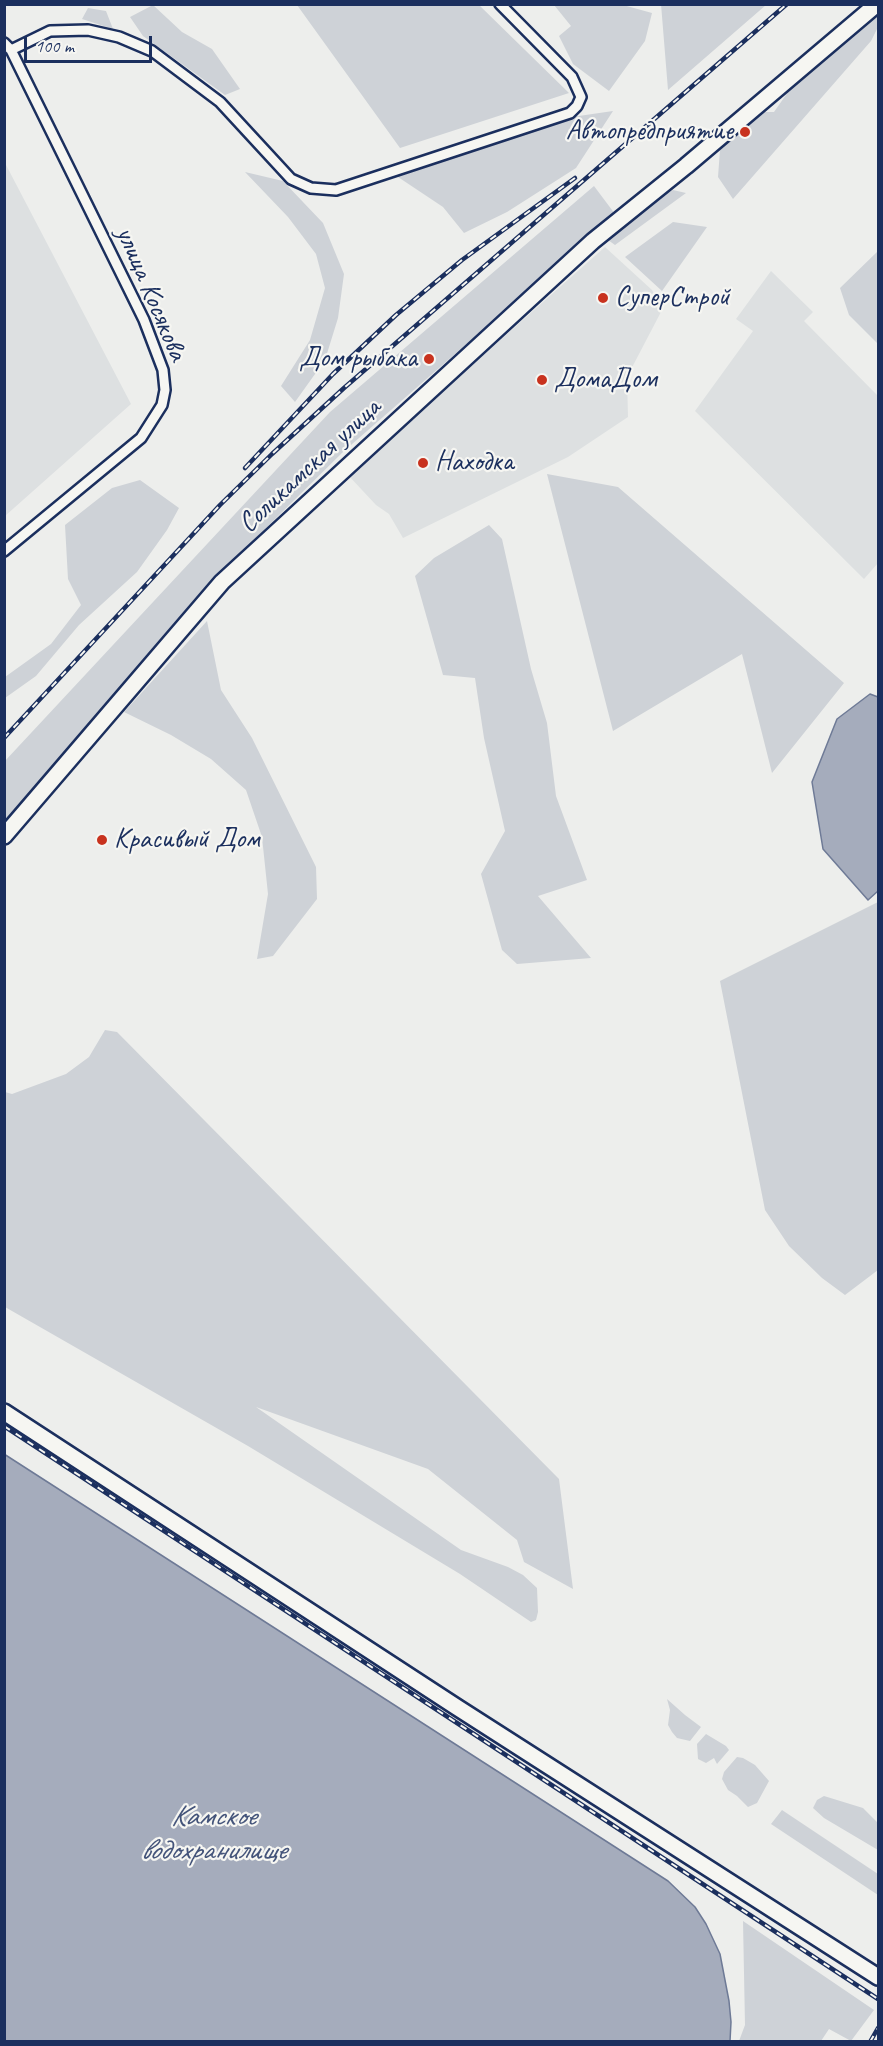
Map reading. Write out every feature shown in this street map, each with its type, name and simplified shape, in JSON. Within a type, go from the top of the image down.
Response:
[{"type":"main road","name":"Соликамская улица","points":[[4,836],[222,582],[593,241],[686,166],[877,4]]},
{"type":"main road","points":[[4,1412],[458,1708],[879,1977]]},
{"type":"street","points":[[8,46],[50,31],[88,30],[119,37],[141,46],[152,51],[220,102],[291,178],[311,188],[336,190],[570,113],[577,106],[581,97],[572,77],[500,4]]},
{"type":"street","name":"улица Косякова","points":[[4,551],[141,438],[162,405],[165,390],[163,370],[144,320],[8,46]]},
{"type":"shaded area","points":[[661,4],[766,4],[766,5],[668,90]]},
{"type":"shaded area","points":[[153,5],[182,32],[212,49],[240,89],[225,95],[143,36],[130,17]]},
{"type":"shaded area","points":[[297,5],[479,5],[569,93],[400,148]]},
{"type":"shaded area","points":[[554,5],[623,5],[652,13],[645,41],[609,91],[573,64],[559,36],[571,26]]},
{"type":"shaded area","points":[[88,8],[106,11],[113,29],[82,19]]},
{"type":"shaded area","points":[[878,11],[878,27],[871,41],[733,199],[718,177],[720,150],[759,112],[774,112],[795,82]]},
{"type":"shaded area","points":[[613,111],[576,168],[507,212],[464,233],[443,207],[395,175],[565,118]]},
{"type":"shaded area","points":[[5,163],[131,404],[4,516]]},
{"type":"shaded area","points":[[245,172],[283,181],[323,223],[344,274],[338,318],[325,360],[295,402],[281,386],[310,340],[325,288],[316,254],[288,217]]},
{"type":"shaded area","points":[[594,186],[615,214],[343,452],[198,595],[5,822],[4,762],[330,412]]},
{"type":"shaded area","points":[[673,190],[686,193],[615,245],[608,240],[654,200]]},
{"type":"shaded area","points":[[673,222],[707,227],[662,291],[625,257]]},
{"type":"shaded area","points":[[605,247],[652,290],[662,310],[627,377],[628,417],[568,457],[403,538],[389,514],[376,505],[348,475]]},
{"type":"shaded area","points":[[878,251],[878,344],[849,315],[840,288]]},
{"type":"shaded area","points":[[771,271],[813,312],[804,321],[878,396],[878,563],[864,579],[695,411],[753,331],[736,319]]},
{"type":"shaded area","points":[[547,474],[618,487],[844,683],[772,773],[742,654],[613,731]]},
{"type":"shaded area","points":[[140,480],[179,508],[167,530],[137,572],[79,625],[36,676],[5,698],[5,677],[51,644],[81,605],[68,579],[65,525],[112,488]]},
{"type":"shaded area","points":[[489,525],[502,539],[531,669],[547,723],[556,796],[587,880],[538,896],[591,958],[517,964],[502,950],[481,874],[505,831],[484,738],[475,678],[443,675],[415,576],[434,558]]},
{"type":"shaded area","points":[[207,621],[221,690],[252,738],[316,867],[317,899],[273,956],[257,959],[268,894],[262,837],[246,790],[211,759],[171,735],[124,712]]},
{"type":"shaded area","points":[[878,902],[878,1270],[845,1295],[822,1278],[789,1246],[765,1210],[720,981]]},
{"type":"shaded area","points":[[105,1030],[117,1032],[559,1479],[573,1589],[524,1562],[517,1540],[428,1469],[256,1407],[461,1550],[508,1567],[523,1575],[537,1588],[536,1620],[531,1622],[460,1574],[248,1446],[5,1307],[5,1092],[12,1094],[66,1074],[89,1057]]},
{"type":"shaded area","points":[[667,1699],[701,1727],[690,1741],[677,1738],[668,1725],[670,1710]]},
{"type":"shaded area","points":[[706,1734],[729,1750],[717,1764],[714,1758],[706,1763],[698,1759],[697,1744]]},
{"type":"shaded area","points":[[737,1757],[755,1765],[769,1781],[757,1803],[748,1807],[728,1790],[722,1779],[724,1772]]},
{"type":"shaded area","points":[[824,1796],[863,1808],[878,1823],[878,1850],[824,1818],[813,1808],[817,1800]]},
{"type":"shaded area","points":[[782,1810],[878,1874],[878,1895],[771,1824]]},
{"type":"shaded area","points":[[743,1921],[874,2010],[851,2041],[829,2029],[821,2041],[739,2041],[745,2025]]},
{"type":"water","points":[[870,694],[878,697],[878,891],[868,900],[823,849],[812,782],[837,719]]},
{"type":"water","name":"Камское водохранилище","points":[[4,1454],[668,1881],[695,1907],[720,1954],[729,2001],[730,2041],[5,2041]]},
{"type":"railway","points":[[4,738],[220,505],[272,454],[344,388],[787,4]]},
{"type":"railway","points":[[245,468],[333,374],[396,315],[462,260],[575,178]]},
{"type":"railway","points":[[4,1426],[878,1999]]},
{"type":"railway","points":[[870,2042],[878,2028]]},
{"type":"place","name":"Автопредприятие","points":[[745,132]]},
{"type":"place","name":"СуперСтрой","points":[[603,298]]},
{"type":"place","name":"Дом рыбака","points":[[429,359]]},
{"type":"place","name":"ДомаДом","points":[[542,380]]},
{"type":"place","name":"Находка","points":[[423,463]]},
{"type":"place","name":"Красивый Дом","points":[[102,840]]}]
